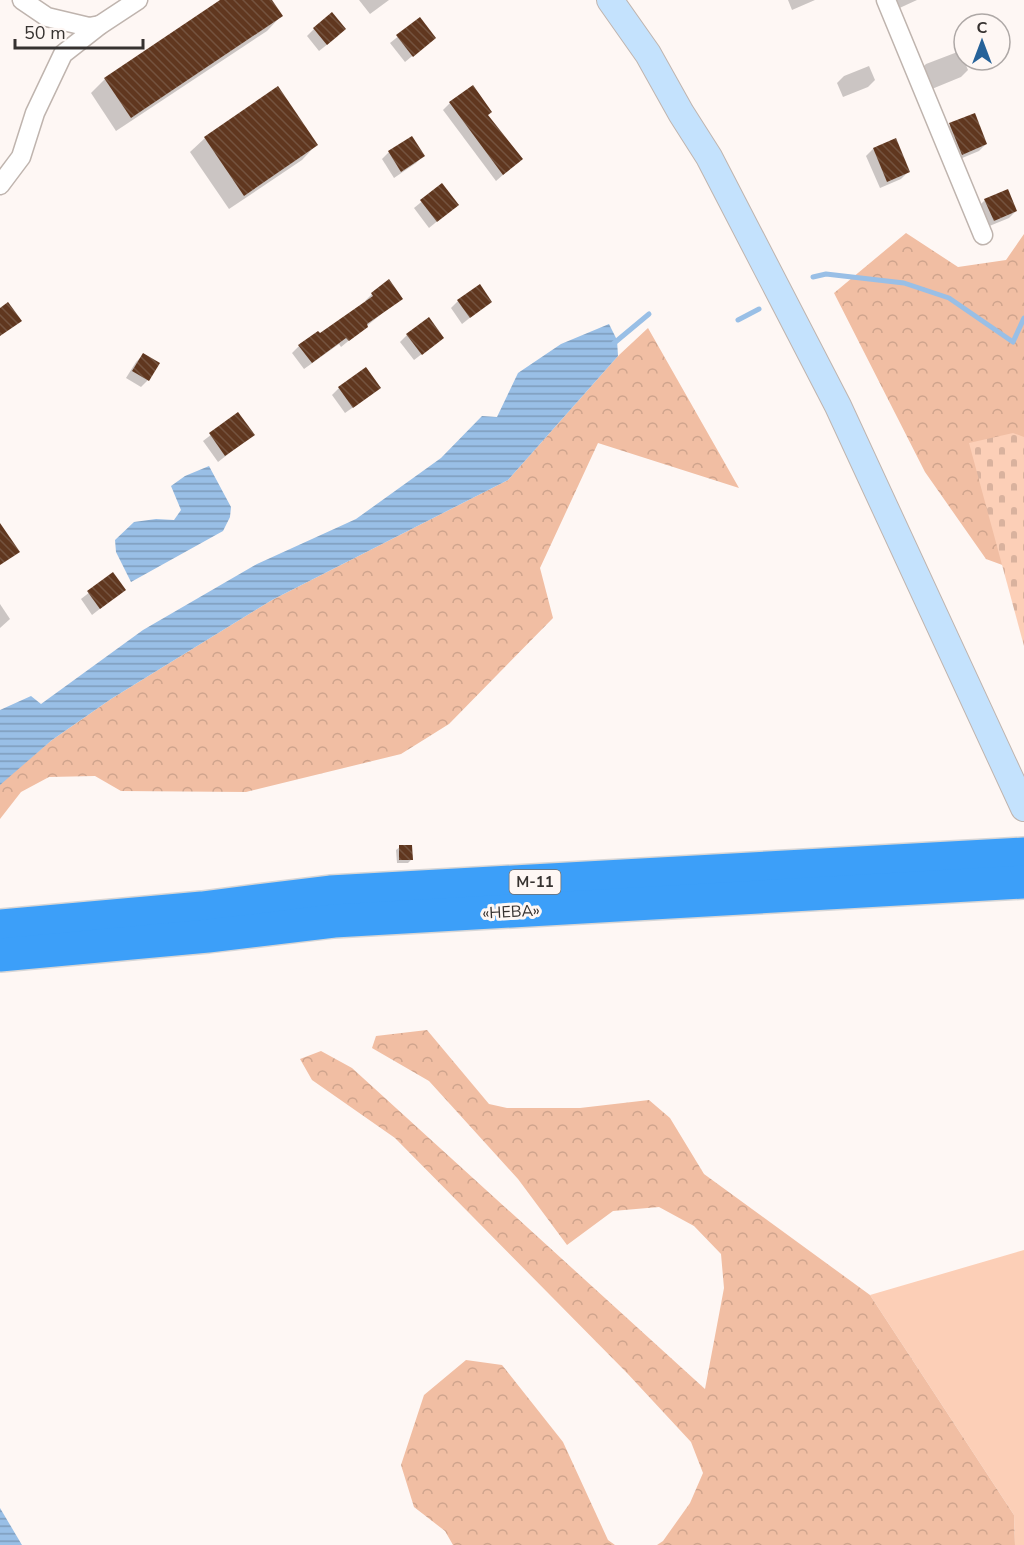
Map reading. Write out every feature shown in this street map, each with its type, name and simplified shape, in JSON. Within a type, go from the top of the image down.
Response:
[{"type":"highway","name":"«НЕВА»","points":[[0,955],[51,937],[202,908],[330,892],[1024,854]]},
{"type":"highway","name":"«НЕВА»","points":[[0,926],[51,937],[208,936],[334,921],[1024,882]]},
{"type":"main road","points":[[610,0],[648,54],[709,157],[838,406],[1024,808]]},
{"type":"street","points":[[22,0],[47,17],[89,27],[100,25]]},
{"type":"street","points":[[0,185],[21,157],[35,113],[63,54],[100,25],[138,0]]},
{"type":"street","points":[[886,0],[983,235]]},
{"type":"green space","points":[[906,233],[958,267],[1006,260],[1024,234],[1024,573],[986,559],[925,472],[834,293]]},
{"type":"green space","points":[[648,328],[739,488],[598,443],[540,568],[553,618],[449,724],[401,754],[246,792],[121,791],[95,776],[49,777],[21,792],[0,819],[0,785],[2,782],[52,740],[111,699],[272,600],[508,480],[618,356]]},
{"type":"green space","points":[[1013,433],[1024,437],[1024,646],[969,443]]},
{"type":"green space","points":[[427,1030],[489,1104],[507,1108],[580,1108],[649,1100],[670,1118],[704,1174],[870,1295],[1014,1515],[1015,1545],[657,1545],[663,1541],[690,1503],[703,1473],[691,1442],[627,1373],[395,1138],[312,1080],[300,1059],[321,1051],[352,1068],[705,1389],[724,1288],[721,1254],[694,1226],[659,1207],[613,1211],[567,1245],[518,1179],[429,1081],[372,1048],[376,1036]]},
{"type":"green space","points":[[1024,1250],[1024,1545],[1015,1545],[1014,1515],[870,1295]]},
{"type":"green space","points":[[466,1360],[502,1365],[563,1442],[608,1540],[615,1545],[453,1545],[445,1531],[414,1507],[401,1465],[424,1395]]},
{"type":"water","points":[[609,324],[617,340],[618,356],[508,480],[272,600],[111,699],[52,740],[0,785],[0,710],[31,696],[41,704],[143,630],[257,564],[356,519],[441,458],[482,416],[497,417],[518,373],[561,344]]},
{"type":"water","points":[[209,466],[231,507],[230,517],[223,531],[131,582],[116,552],[115,540],[134,522],[156,519],[174,520],[181,510],[171,486],[185,476]]},
{"type":"water","points":[[0,1508],[22,1545],[0,1545]]},
{"type":"building","points":[[220,0],[272,0],[283,16],[131,118],[104,78]]},
{"type":"building","points":[[332,12],[346,29],[327,45],[313,28]]},
{"type":"building","points":[[420,17],[436,38],[413,57],[396,35]]},
{"type":"building","points":[[473,85],[492,112],[488,115],[523,159],[503,175],[449,102]]},
{"type":"building","points":[[278,86],[318,145],[244,196],[204,137]]},
{"type":"building","points":[[975,113],[987,144],[962,155],[949,123]]},
{"type":"building","points":[[412,136],[425,156],[401,172],[388,151]]},
{"type":"building","points":[[896,138],[910,172],[887,182],[873,148]]},
{"type":"building","points":[[442,183],[459,205],[437,222],[420,200]]},
{"type":"building","points":[[1008,189],[1017,211],[994,221],[984,199]]},
{"type":"building","points":[[389,279],[403,299],[367,324],[368,327],[349,341],[346,338],[312,363],[298,345],[318,331],[320,333],[373,296],[371,293]]},
{"type":"building","points":[[480,284],[492,302],[470,318],[457,300]]},
{"type":"building","points":[[8,302],[22,321],[0,336],[0,308]]},
{"type":"building","points":[[429,317],[444,338],[422,355],[406,334]]},
{"type":"building","points":[[143,353],[160,363],[149,381],[132,371]]},
{"type":"building","points":[[366,367],[381,388],[353,408],[338,387]]},
{"type":"building","points":[[238,412],[255,435],[225,456],[209,433]]},
{"type":"building","points":[[0,523],[20,552],[0,565]]},
{"type":"building","points":[[113,572],[126,590],[100,609],[87,591]]},
{"type":"building","points":[[399,845],[412,845],[413,860],[399,860]]},
{"type":"waterway","points":[[813,277],[826,274],[904,283],[949,298],[1013,342],[1024,318]]},
{"type":"waterway","points":[[738,320],[759,309]]},
{"type":"waterway","points":[[613,344],[649,314]]}]
